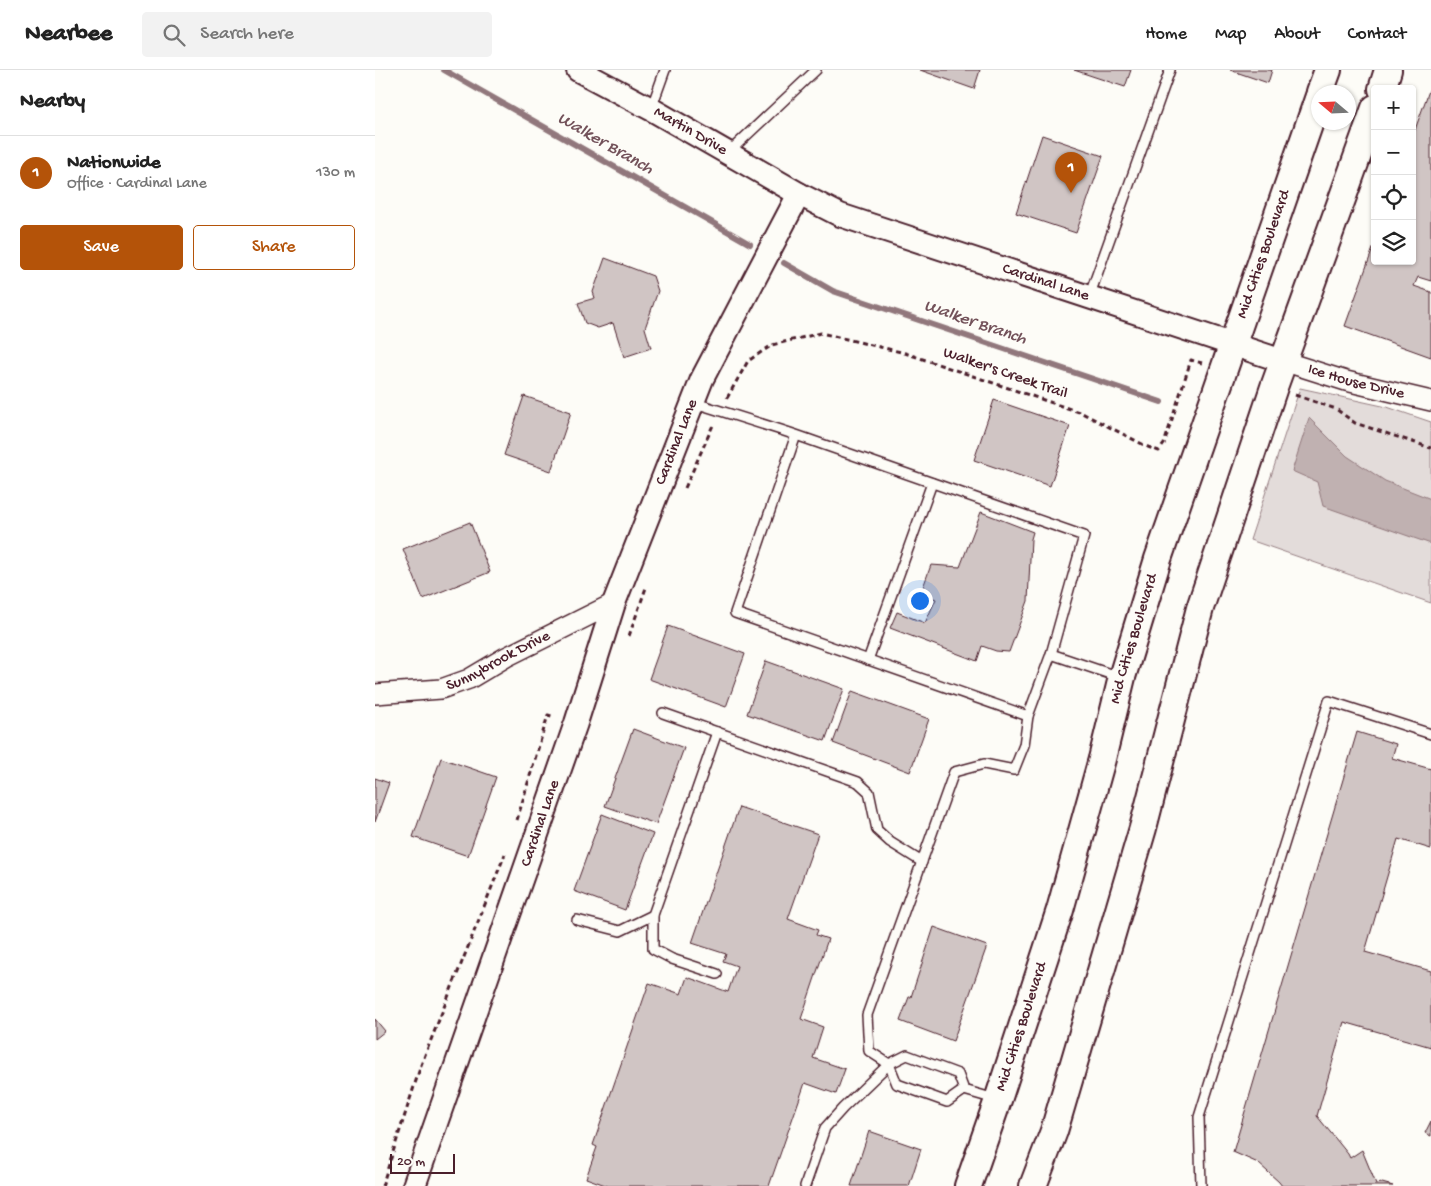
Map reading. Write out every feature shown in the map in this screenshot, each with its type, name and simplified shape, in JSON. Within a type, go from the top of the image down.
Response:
[{"type":"main road","points":[[1323,85],[1328,70]]},
{"type":"main road","points":[[1383,85],[1388,70]]},
{"type":"main road","name":"Mid Cities Boulevard","points":[[968,1186],[1060,910],[1103,759],[1122,678],[1158,559],[1311,119]]},
{"type":"main road","points":[[1033,1186],[1055,1131],[1143,828],[1200,608],[1283,361],[1371,119]]},
{"type":"street","name":"Martin Drive","points":[[578,70],[651,108],[799,194]]},
{"type":"street","name":"Cardinal Lane","points":[[414,1186],[576,723],[614,603],[692,402],[702,379],[799,194],[840,215],[1283,361]]},
{"type":"street","name":"Ice House Drive","points":[[1283,361],[1346,381],[1431,401]]},
{"type":"street","name":"Sunnybrook Drive","points":[[375,694],[441,689],[469,679],[506,657],[614,603]]},
{"type":"lane","points":[[651,108],[665,70]]},
{"type":"lane","points":[[729,152],[815,70]]},
{"type":"lane","points":[[1089,297],[1170,70]]},
{"type":"lane","points":[[692,402],[796,435],[1084,536],[1051,654],[1028,716],[1024,744],[1014,770],[984,764],[954,772],[867,1015],[869,1051],[889,1064],[897,1084],[947,1102],[964,1090]]},
{"type":"lane","points":[[796,435],[735,613],[1028,716]]},
{"type":"lane","points":[[868,660],[932,483]]},
{"type":"lane","points":[[1051,654],[1122,678]]},
{"type":"lane","points":[[1201,1186],[1199,1117],[1329,701],[1431,734]]},
{"type":"lane","points":[[663,714],[858,782],[869,792],[877,830],[890,842],[922,862]]},
{"type":"lane","points":[[717,732],[653,915],[653,949],[673,959],[717,974]]},
{"type":"lane","points":[[577,920],[620,931],[653,915]]},
{"type":"lane","points":[[805,1186],[825,1128],[889,1064],[907,1055],[958,1074],[964,1090]]},
{"type":"lane","points":[[964,1090],[998,1100]]},
{"type":"path","name":"Walker's Creek Trail","points":[[748,361],[772,345],[821,333],[905,353],[1082,413],[1159,451],[1164,444],[1191,360]]},
{"type":"path","points":[[1305,398],[1336,409],[1355,423],[1431,448]]},
{"type":"shaded area","points":[[1300,388],[1387,407],[1431,422],[1431,603],[1250,540]]},
{"type":"shaded area","points":[[1309,418],[1347,456],[1385,481],[1431,499],[1431,544],[1323,506],[1317,482],[1292,471]]},
{"type":"building","points":[[920,70],[980,70],[974,89]]},
{"type":"building","points":[[1074,70],[1131,70],[1125,87]]},
{"type":"building","points":[[1230,70],[1272,70],[1268,83]]},
{"type":"building","points":[[1431,85],[1431,281],[1418,277],[1414,286],[1431,292],[1431,357],[1345,326],[1371,254],[1371,265],[1416,265],[1416,127]]},
{"type":"building","points":[[1042,135],[1103,156],[1076,233],[1016,213]]},
{"type":"building","points":[[605,258],[653,276],[658,291],[645,328],[651,348],[624,357],[613,323],[598,328],[585,323],[578,303],[595,298],[593,292]]},
{"type":"building","points":[[524,396],[571,412],[551,471],[504,455]]},
{"type":"building","points":[[994,400],[1070,426],[1050,486],[974,460]]},
{"type":"building","points":[[981,512],[1033,532],[1028,601],[1009,652],[996,651],[982,646],[977,661],[890,628],[897,612],[925,623],[936,599],[921,593],[931,565],[960,567]]},
{"type":"building","points":[[470,522],[490,572],[423,599],[403,549]]},
{"type":"building","points":[[668,626],[745,654],[726,707],[649,679]]},
{"type":"building","points":[[766,661],[844,689],[825,741],[747,714]]},
{"type":"building","points":[[852,691],[929,719],[910,772],[833,743]]},
{"type":"building","points":[[633,729],[684,748],[656,824],[605,806]]},
{"type":"building","points":[[1357,732],[1396,744],[1392,758],[1431,769],[1431,849],[1398,839],[1365,952],[1431,971],[1431,1047],[1344,1022],[1317,1116],[1350,1158],[1362,1150],[1376,1184],[1382,1183],[1393,1186],[1282,1186],[1258,1163],[1233,1152]]},
{"type":"building","points":[[441,758],[496,777],[468,856],[413,837]]},
{"type":"building","points":[[375,778],[389,783],[375,822]]},
{"type":"building","points":[[739,807],[818,834],[788,919],[818,930],[816,935],[828,939],[801,1019],[823,1027],[813,1058],[845,1069],[836,1094],[805,1083],[769,1186],[608,1186],[586,1178],[597,1147],[593,1145],[649,983],[681,994],[687,977],[728,992],[737,966],[723,961],[726,954],[692,943]]},
{"type":"building","points":[[602,814],[653,834],[625,910],[574,891]]},
{"type":"building","points":[[934,927],[987,946],[953,1041],[900,1021],[909,997],[911,997]]},
{"type":"building","points":[[375,1019],[385,1031],[375,1039]]},
{"type":"building","points":[[1431,1121],[1431,1136],[1425,1133]]},
{"type":"building","points":[[869,1131],[921,1149],[909,1186],[851,1186]]},
{"type":"waterway","name":"Walker Branch","points":[[444,70],[750,244]]},
{"type":"waterway","name":"Walker Branch","points":[[784,263],[833,291],[1161,402]]},
{"type":"place","name":"Nationwide","points":[[1071,193]]}]
